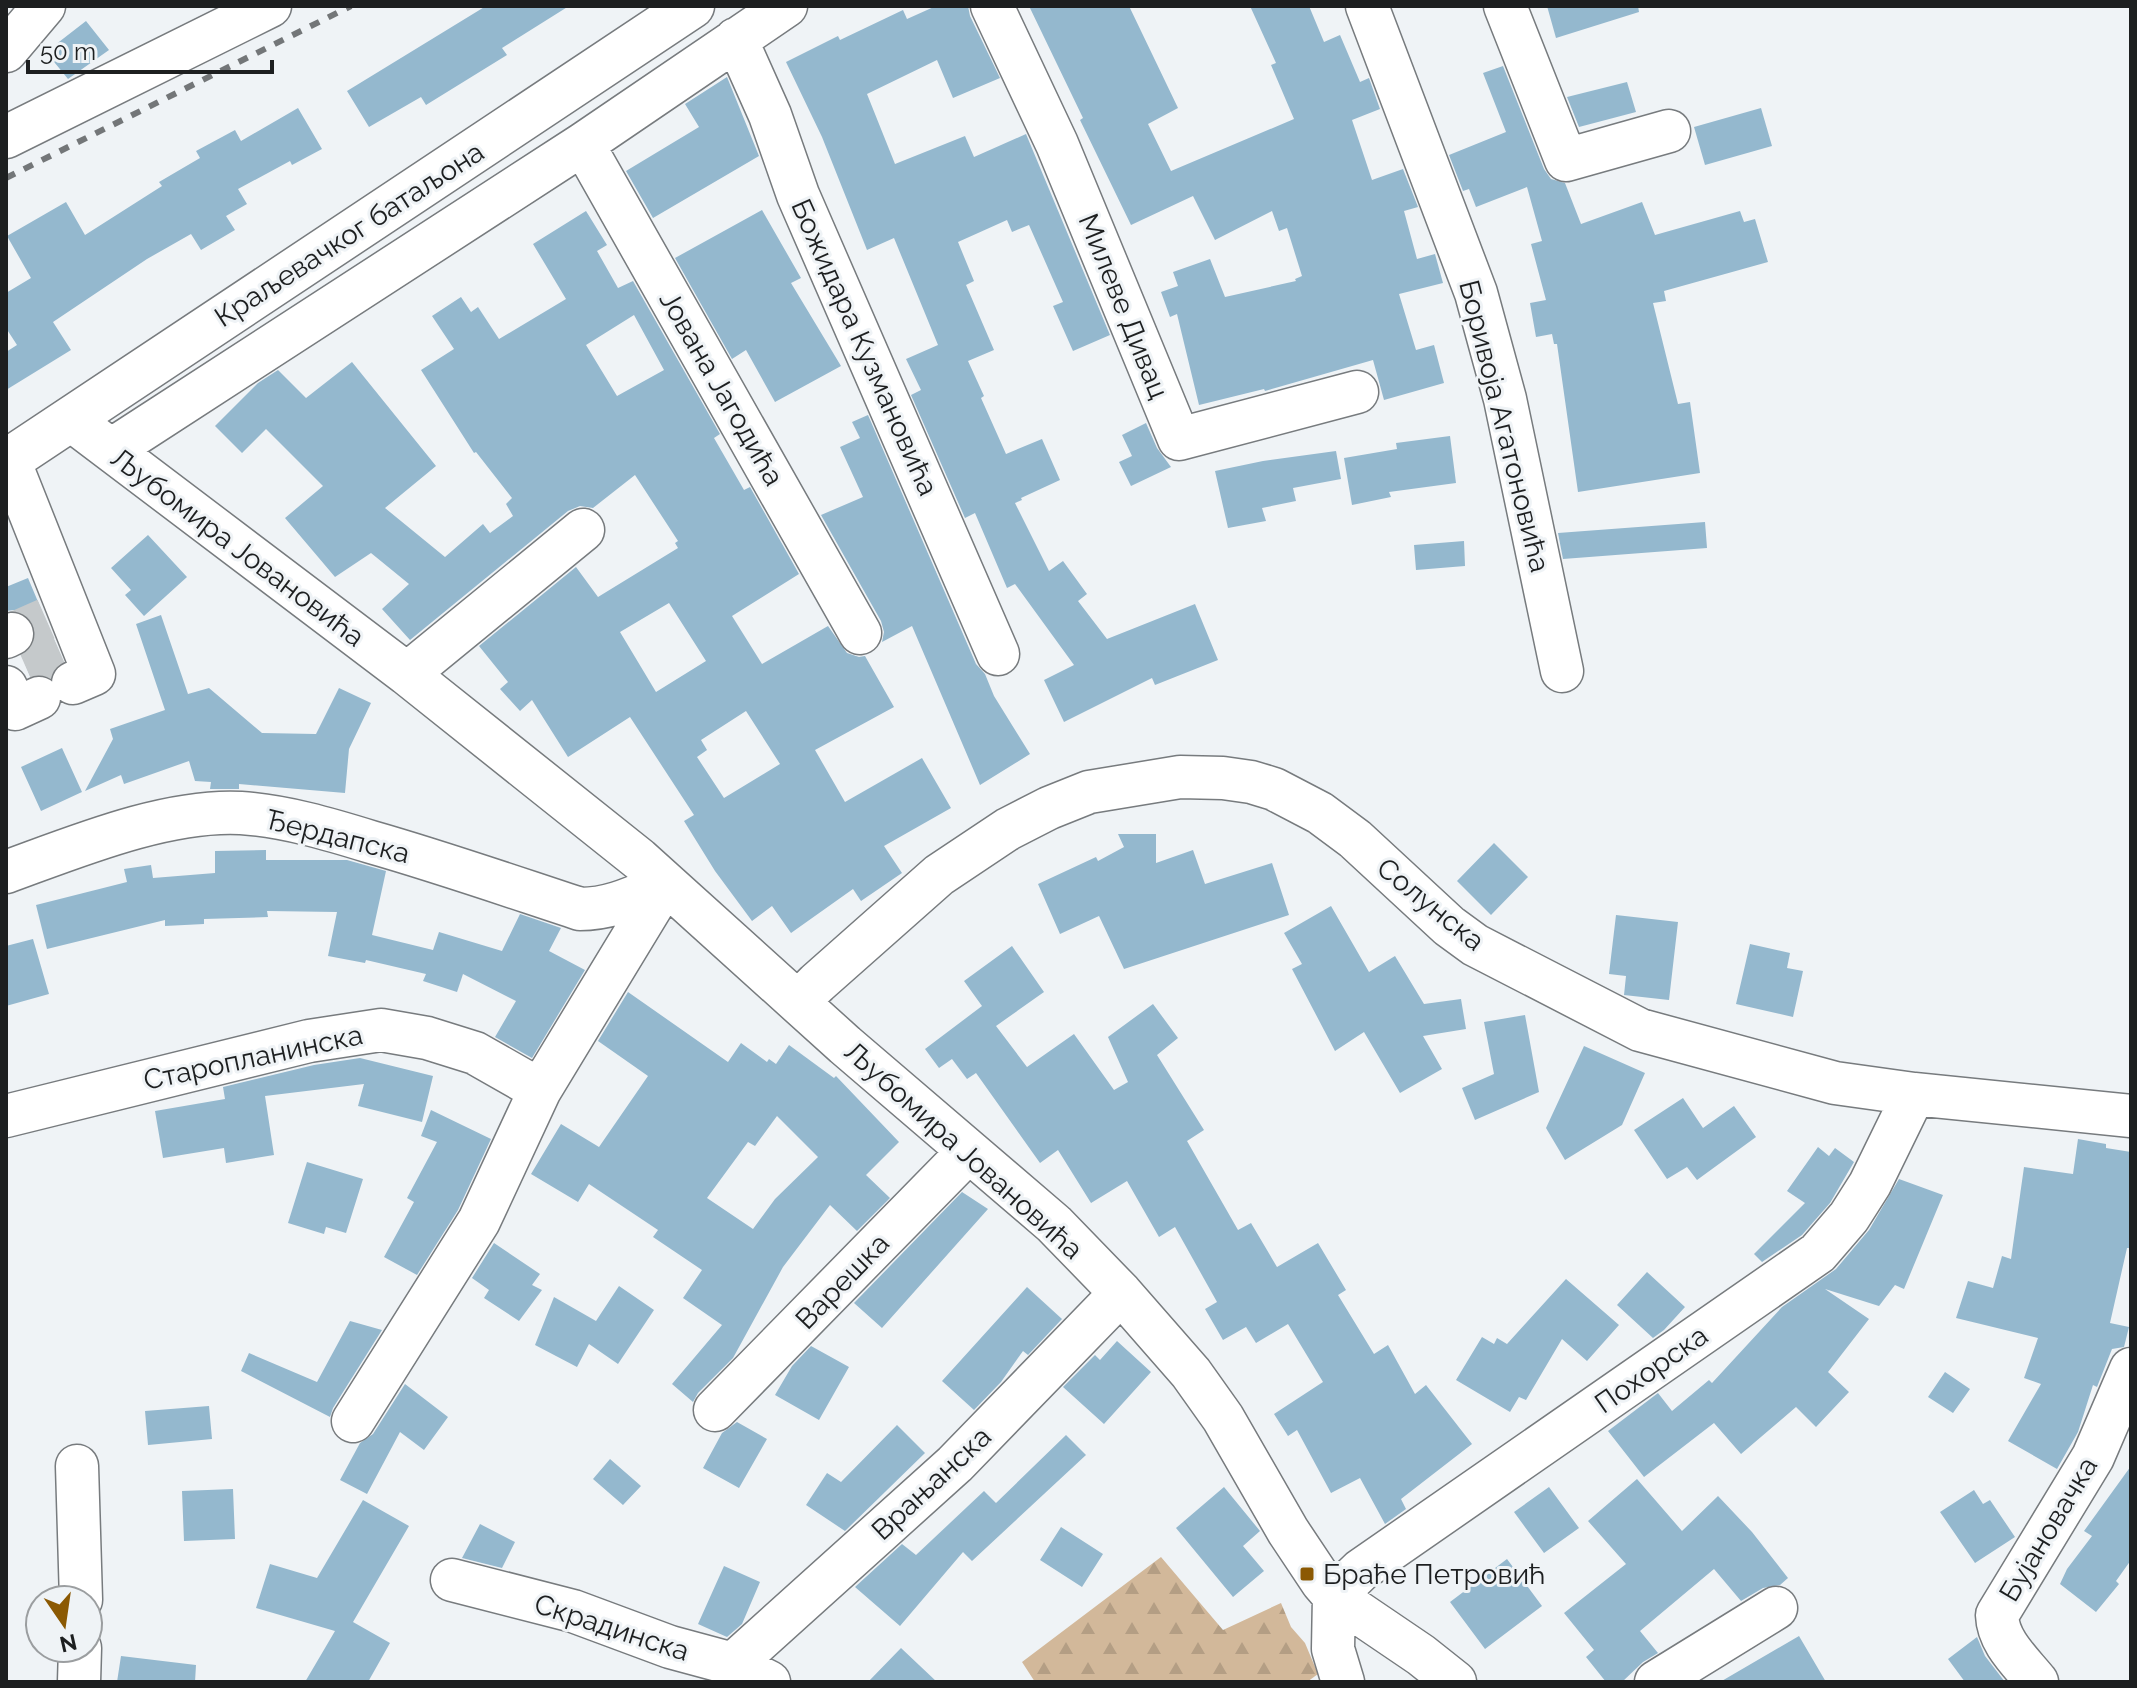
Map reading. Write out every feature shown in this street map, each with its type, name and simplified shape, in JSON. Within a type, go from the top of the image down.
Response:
[{"type":"main road","name":"Краљевачког батаљона","points":[[7,461],[692,6]]},
{"type":"street","points":[[6,51],[44,6]]},
{"type":"street","points":[[6,137],[270,6]]},
{"type":"street","points":[[111,450],[583,144],[786,6]]},
{"type":"street","name":"Милеве Дивац","points":[[992,6],[1057,144],[1179,439],[1357,392]]},
{"type":"street","name":"Боривоја Агатоновића","points":[[1367,6],[1476,293],[1505,399],[1562,671]]},
{"type":"street","points":[[1505,6],[1566,160],[1669,131]]},
{"type":"street","name":"Божидара Кузмановића","points":[[736,39],[770,115],[798,195],[998,654]]},
{"type":"street","name":"Јована Јагодића","points":[[583,144],[860,633]]},
{"type":"street","name":"Љубомира Јовановића","points":[[70,419],[407,674],[639,859],[968,1152],[1054,1224],[1121,1293],[1191,1373],[1223,1418],[1309,1565],[1334,1596],[1455,1682]]},
{"type":"street","points":[[7,461],[40,646]]},
{"type":"street","points":[[407,674],[583,530]]},
{"type":"street","name":"Солунска","points":[[798,1002],[939,875],[1008,829],[1089,792],[1180,777],[1223,778],[1274,789],[1320,813],[1355,839],[1449,926],[1475,945],[1640,1030],[1835,1083],[2131,1116]]},
{"type":"street","name":"Ђердапска","points":[[6,872],[100,838],[164,822],[240,813],[308,823],[443,863],[580,909],[603,909],[665,884]]},
{"type":"street","points":[[353,1421],[479,1221],[540,1090],[665,884]]},
{"type":"street","name":"Старопланинска","points":[[6,1116],[309,1041],[381,1030],[427,1038],[475,1053],[540,1090]]},
{"type":"street","name":"Похорска","points":[[1334,1596],[1361,1570],[1818,1253],[1849,1217],[1870,1184],[1914,1094]]},
{"type":"street","name":"Варешка","points":[[715,1410],[968,1152]]},
{"type":"street","name":"Врањанска","points":[[751,1673],[1121,1293]]},
{"type":"street","name":"Бујановачка","points":[[2037,1682],[2005,1643],[1997,1629],[1997,1615],[2093,1457],[2131,1369]]},
{"type":"street","points":[[77,1466],[81,1584]]},
{"type":"street","name":"Скрадинска","points":[[452,1580],[573,1611],[751,1673]]},
{"type":"street","points":[[1334,1596],[1333,1649],[1343,1682]]},
{"type":"street","points":[[1656,1682],[1776,1608]]},
{"type":"green space","points":[[1161,1557],[1223,1630],[1281,1603],[1291,1627],[1305,1643],[1318,1674],[1307,1682],[1035,1682],[1022,1662]]},
{"type":"building","points":[[486,6],[569,6],[502,48],[507,55],[426,105],[421,97],[369,127],[347,91]]},
{"type":"building","points":[[936,6],[968,6],[1000,78],[953,98],[937,60],[867,94],[895,164],[965,136],[974,157],[1026,134],[1110,335],[1073,351],[1053,306],[1063,302],[1029,225],[1012,232],[1007,220],[958,242],[974,281],[966,285],[994,350],[968,361],[984,396],[981,398],[1006,454],[1042,439],[1060,480],[1015,503],[1049,571],[1063,561],[1087,594],[1078,601],[1107,639],[1195,604],[1218,660],[1155,685],[1152,678],[1064,722],[1044,680],[1074,665],[1015,584],[1007,588],[975,513],[965,518],[911,395],[921,390],[906,359],[938,345],[894,238],[867,250],[822,137],[786,62],[838,36],[840,40],[903,10],[907,19]]},
{"type":"building","points":[[1029,6],[1129,6],[1178,108],[1148,124],[1171,171],[1294,119],[1271,65],[1276,63],[1250,6],[1309,6],[1324,42],[1340,35],[1360,82],[1369,78],[1380,109],[1352,120],[1372,180],[1403,169],[1418,207],[1404,211],[1417,259],[1435,254],[1443,283],[1399,294],[1416,350],[1434,345],[1444,383],[1384,400],[1373,360],[1265,391],[1199,405],[1177,314],[1170,317],[1161,292],[1178,286],[1173,272],[1210,259],[1225,297],[1296,281],[1302,276],[1287,228],[1279,231],[1272,211],[1215,240],[1193,196],[1131,225]]},
{"type":"building","points":[[1547,6],[1638,6],[1639,12],[1556,38]]},
{"type":"building","points":[[86,21],[109,50],[68,79],[46,52]]},
{"type":"building","points":[[1503,66],[1544,169],[1551,179],[1565,183],[1581,224],[1642,202],[1655,235],[1740,211],[1744,222],[1755,219],[1768,262],[1664,291],[1666,301],[1653,303],[1678,404],[1690,402],[1700,473],[1578,492],[1557,344],[1554,344],[1552,334],[1536,337],[1530,303],[1546,300],[1531,244],[1542,241],[1527,187],[1476,207],[1469,189],[1463,191],[1449,155],[1506,132],[1483,73]]},
{"type":"building","points":[[727,77],[759,156],[653,218],[626,171],[699,127],[685,104]]},
{"type":"building","points":[[1627,82],[1636,112],[1579,127],[1567,97]]},
{"type":"building","points":[[298,108],[322,149],[292,165],[290,161],[238,189],[247,204],[226,216],[235,230],[201,250],[191,234],[147,259],[53,322],[71,350],[6,390],[6,352],[17,345],[6,328],[6,293],[31,278],[7,236],[66,202],[85,235],[162,186],[159,182],[200,158],[196,151],[235,130],[241,141]]},
{"type":"building","points":[[1761,108],[1772,146],[1705,165],[1694,127]]},
{"type":"building","points":[[762,210],[801,278],[791,283],[841,366],[775,402],[746,350],[732,359],[675,258]]},
{"type":"building","points":[[586,211],[607,245],[597,251],[618,288],[633,281],[720,434],[714,438],[744,490],[750,487],[799,574],[732,616],[762,664],[828,626],[847,653],[865,656],[894,707],[815,750],[845,802],[922,758],[951,808],[884,846],[902,873],[861,901],[853,889],[791,933],[772,906],[752,921],[715,871],[684,821],[694,815],[630,717],[568,757],[532,700],[520,711],[500,689],[508,682],[479,646],[576,567],[598,597],[678,548],[675,543],[678,541],[635,475],[593,508],[580,506],[568,511],[410,640],[382,609],[409,584],[371,553],[335,577],[285,518],[323,486],[266,429],[242,453],[215,426],[258,383],[278,370],[306,398],[352,362],[436,466],[385,508],[445,557],[483,524],[490,533],[513,516],[506,504],[512,498],[474,453],[421,370],[454,349],[432,316],[461,297],[471,312],[478,307],[499,339],[566,299],[533,244]],"holes":[[[634,315],[664,370],[617,396],[586,345]],[[669,603],[706,661],[656,692],[620,632]],[[746,711],[780,764],[724,798],[697,757],[707,750],[701,740]]]},
{"type":"building","points":[[868,415],[976,664],[985,674],[994,696],[1030,754],[980,785],[912,626],[882,642],[884,632],[881,621],[821,515],[863,497],[840,447],[860,438],[852,422]]},
{"type":"building","points":[[1146,423],[1157,448],[1171,467],[1131,486],[1119,462],[1132,456],[1122,435]]},
{"type":"building","points":[[1450,436],[1456,483],[1389,492],[1391,497],[1352,505],[1344,458],[1397,449],[1396,443]]},
{"type":"building","points":[[1336,451],[1341,479],[1293,488],[1296,501],[1262,508],[1266,521],[1228,528],[1215,471]]},
{"type":"building","points":[[1705,522],[1707,548],[1563,559],[1558,533]]},
{"type":"building","points":[[148,535],[187,577],[144,616],[125,595],[131,590],[111,568]]},
{"type":"building","points":[[1464,541],[1465,566],[1416,570],[1414,545]]},
{"type":"building","points":[[28,578],[63,661],[54,668],[50,677],[40,674],[30,676],[22,656],[32,647],[36,635],[33,623],[25,614],[6,611],[6,587]]},
{"type":"building","points":[[161,615],[188,694],[209,688],[262,733],[316,734],[339,688],[371,703],[349,749],[345,793],[239,784],[239,789],[210,789],[211,782],[195,781],[189,761],[124,784],[121,775],[85,791],[113,739],[110,729],[165,710],[136,624]]},
{"type":"building","points":[[62,748],[82,792],[41,811],[21,767]]},
{"type":"building","points":[[1118,834],[1156,834],[1156,863],[1193,850],[1205,884],[1272,863],[1289,915],[1124,969],[1099,916],[1060,934],[1038,884],[1096,857],[1098,861],[1124,847]]},
{"type":"building","points":[[1494,843],[1528,877],[1491,915],[1457,881]]},
{"type":"building","points":[[266,850],[266,860],[347,860],[386,871],[372,935],[433,950],[439,932],[502,951],[520,914],[561,928],[549,951],[585,970],[532,1058],[495,1037],[516,1001],[463,974],[457,992],[423,981],[426,974],[366,960],[365,963],[328,956],[337,912],[267,911],[268,917],[204,919],[204,924],[165,926],[165,920],[47,949],[36,905],[127,882],[124,869],[151,865],[153,878],[215,873],[215,851]]},
{"type":"building","points":[[1331,906],[1369,972],[1395,956],[1424,1004],[1461,999],[1466,1029],[1423,1036],[1442,1069],[1400,1093],[1364,1032],[1335,1051],[1292,969],[1302,964],[1284,933]]},
{"type":"building","points":[[1616,915],[1678,922],[1669,1000],[1624,995],[1626,976],[1609,974]]},
{"type":"building","points":[[33,939],[49,994],[6,1006],[6,946]]},
{"type":"building","points":[[1750,944],[1790,953],[1787,968],[1803,971],[1793,1017],[1736,1004]]},
{"type":"building","points":[[1012,946],[1044,992],[996,1026],[1027,1067],[1074,1034],[1114,1090],[1128,1082],[1108,1037],[1153,1004],[1178,1038],[1157,1055],[1204,1130],[1187,1141],[1238,1230],[1251,1223],[1277,1267],[1318,1243],[1346,1290],[1338,1295],[1374,1354],[1388,1345],[1415,1394],[1426,1385],[1472,1444],[1401,1499],[1406,1509],[1385,1524],[1360,1478],[1331,1493],[1297,1430],[1288,1436],[1274,1414],[1323,1382],[1288,1324],[1256,1343],[1246,1327],[1223,1340],[1205,1309],[1217,1302],[1175,1227],[1159,1237],[1127,1181],[1091,1203],[1058,1150],[1040,1163],[976,1073],[967,1079],[952,1059],[939,1068],[925,1049],[982,1006],[964,981]]},
{"type":"building","points":[[628,992],[728,1062],[741,1043],[767,1062],[769,1059],[776,1064],[789,1045],[834,1078],[836,1076],[899,1142],[866,1175],[890,1198],[857,1231],[830,1205],[783,1267],[733,1358],[693,1402],[672,1384],[722,1325],[683,1298],[702,1270],[653,1237],[658,1230],[589,1184],[578,1202],[531,1174],[561,1124],[599,1147],[648,1076],[598,1041]],"holes":[[[777,1116],[818,1157],[775,1199],[753,1229],[707,1198],[748,1142],[755,1146]]]},
{"type":"building","points":[[1525,1015],[1539,1092],[1475,1120],[1462,1088],[1494,1074],[1484,1022]]},
{"type":"building","points":[[1584,1046],[1645,1073],[1622,1125],[1565,1160],[1546,1128]]},
{"type":"building","points":[[360,1058],[433,1076],[422,1122],[358,1106],[364,1084],[265,1096],[274,1155],[226,1163],[224,1148],[163,1158],[155,1111],[225,1099],[223,1087],[314,1065]]},
{"type":"building","points":[[1683,1098],[1703,1128],[1734,1106],[1756,1137],[1697,1180],[1687,1167],[1667,1179],[1634,1130]]},
{"type":"building","points":[[431,1110],[491,1139],[458,1210],[417,1275],[384,1257],[414,1202],[407,1198],[437,1142],[421,1136]]},
{"type":"building","points":[[2078,1139],[2131,1152],[2131,1248],[2127,1248],[2110,1323],[2129,1327],[2124,1347],[2112,1349],[2097,1387],[2093,1385],[2078,1432],[2057,1469],[2008,1441],[2041,1384],[2024,1378],[2038,1338],[1956,1318],[1968,1281],[1993,1288],[2002,1256],[2011,1259],[2024,1167],[2073,1174]]},
{"type":"building","points":[[1818,1147],[1829,1156],[1835,1148],[1854,1162],[1830,1203],[1802,1235],[1762,1262],[1754,1254],[1805,1203],[1787,1191]]},
{"type":"building","points":[[307,1162],[363,1179],[346,1233],[326,1227],[324,1234],[288,1223]]},
{"type":"building","points":[[1899,1179],[1943,1195],[1904,1289],[1895,1285],[1879,1306],[1825,1289],[1869,1319],[1828,1372],[1849,1392],[1816,1427],[1796,1407],[1741,1454],[1714,1423],[1644,1477],[1608,1431],[1658,1393],[1672,1411],[1709,1380],[1712,1383],[1782,1307],[1836,1269],[1869,1230]]},
{"type":"building","points":[[962,1192],[988,1209],[882,1328],[854,1303]]},
{"type":"building","points":[[494,1243],[540,1274],[532,1285],[542,1290],[519,1321],[484,1298],[489,1290],[472,1278]]},
{"type":"building","points":[[1647,1272],[1685,1307],[1653,1338],[1617,1305]]},
{"type":"building","points":[[1566,1279],[1619,1325],[1587,1361],[1562,1339],[1526,1400],[1519,1397],[1510,1412],[1456,1380],[1482,1337],[1494,1344],[1497,1338],[1507,1344]]},
{"type":"building","points":[[619,1286],[654,1310],[618,1364],[589,1344],[577,1367],[535,1345],[554,1297],[596,1321]]},
{"type":"building","points":[[1027,1287],[1062,1319],[1028,1355],[1023,1351],[1001,1382],[974,1410],[942,1381]]},
{"type":"building","points":[[350,1321],[382,1330],[330,1417],[241,1371],[249,1353],[317,1382]]},
{"type":"building","points":[[1117,1341],[1151,1372],[1104,1424],[1063,1387],[1095,1355],[1100,1360]]},
{"type":"building","points":[[811,1346],[849,1367],[819,1420],[775,1395],[792,1366]]},
{"type":"building","points":[[1945,1372],[1970,1389],[1953,1413],[1928,1397]]},
{"type":"building","points":[[405,1384],[448,1417],[424,1450],[400,1432],[367,1494],[340,1480],[360,1443],[373,1434]]},
{"type":"building","points":[[209,1406],[212,1439],[148,1445],[145,1411]]},
{"type":"building","points":[[737,1422],[767,1439],[739,1488],[703,1468],[722,1433]]},
{"type":"building","points":[[897,1425],[925,1453],[845,1531],[806,1505],[827,1473],[841,1482]]},
{"type":"building","points":[[1066,1435],[1086,1455],[972,1561],[963,1552],[900,1626],[855,1587],[902,1544],[916,1555],[984,1491],[996,1503]]},
{"type":"building","points":[[610,1459],[641,1486],[623,1505],[593,1479]]},
{"type":"building","points":[[2131,1466],[2131,1560],[2116,1581],[2119,1584],[2096,1612],[2060,1584],[2067,1569],[2092,1536],[2084,1531]]},
{"type":"building","points":[[1637,1479],[1682,1531],[1718,1496],[1752,1532],[1788,1578],[1780,1585],[1763,1588],[1741,1601],[1714,1569],[1640,1631],[1658,1653],[1643,1662],[1622,1682],[1606,1682],[1586,1657],[1594,1650],[1564,1613],[1626,1564],[1588,1521]]},
{"type":"building","points":[[1224,1487],[1260,1531],[1243,1546],[1264,1571],[1233,1597],[1176,1528]]},
{"type":"building","points":[[1549,1487],[1579,1528],[1544,1553],[1514,1512]]},
{"type":"building","points":[[233,1489],[235,1539],[184,1541],[182,1491]]},
{"type":"building","points":[[1974,1490],[1983,1504],[1990,1500],[2015,1537],[1975,1563],[1940,1512]]},
{"type":"building","points":[[363,1500],[409,1526],[353,1622],[390,1643],[368,1682],[305,1682],[335,1631],[256,1608],[270,1564],[317,1578]]},
{"type":"building","points":[[480,1524],[515,1542],[502,1568],[462,1558]]},
{"type":"building","points":[[1061,1527],[1103,1554],[1082,1587],[1040,1560]]},
{"type":"building","points":[[1507,1559],[1542,1606],[1485,1649],[1450,1602]]},
{"type":"building","points":[[724,1566],[760,1582],[742,1624],[727,1637],[698,1624]]},
{"type":"building","points":[[1799,1636],[1826,1682],[1720,1682]]},
{"type":"building","points":[[1977,1637],[1985,1656],[2005,1682],[1965,1682],[1948,1659]]},
{"type":"building","points":[[901,1648],[937,1682],[868,1682]]},
{"type":"building","points":[[121,1656],[196,1665],[195,1682],[117,1682]]},
{"type":"tunnel","points":[[12,634],[46,619]]},
{"type":"tunnel","points":[[28,672],[62,657]]},
{"type":"railway","points":[[6,178],[351,6]]},
{"type":"place","name":"Браће Петровић","points":[[1307,1574]]}]
